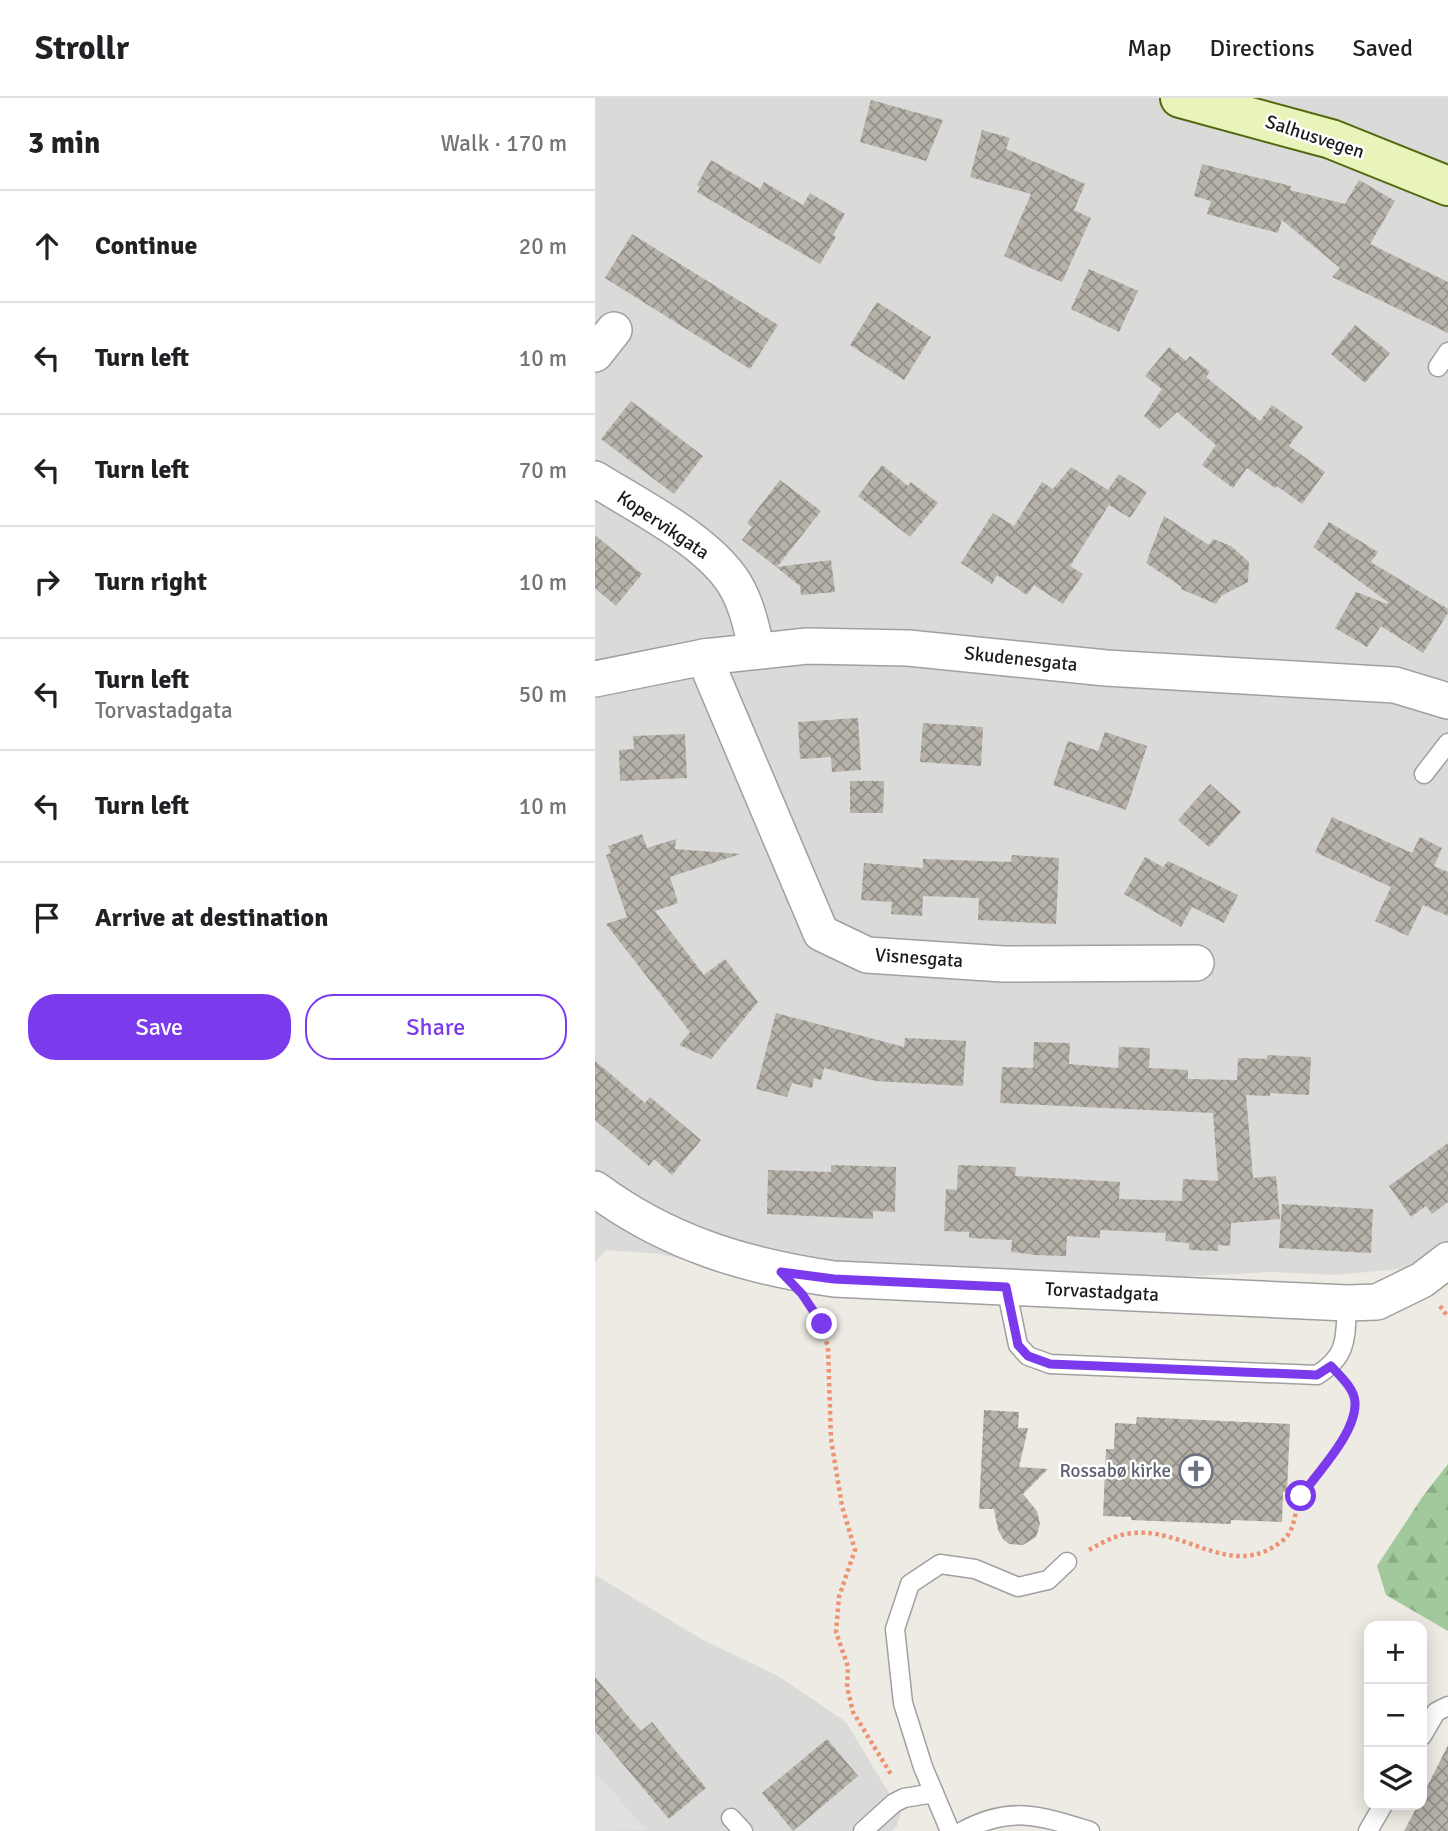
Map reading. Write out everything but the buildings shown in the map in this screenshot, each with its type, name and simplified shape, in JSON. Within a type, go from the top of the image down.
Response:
[{"type":"main road","name":"Salhusvegen","points":[[1180,98],[1331,139],[1448,186]]},
{"type":"street","name":"Kopervikgata","points":[[595,479],[687,537],[718,563],[737,588],[748,613],[757,651]]},
{"type":"street","name":"Skudenesgata","points":[[595,679],[704,657],[807,646],[908,648],[1106,668],[1395,685],[1448,701]]},
{"type":"street","name":"Visnesgata","points":[[704,657],[821,933],[867,955],[1003,964],[1196,963]]},
{"type":"street","name":"Torvastadgata","points":[[595,1189],[645,1222],[689,1244],[781,1272],[834,1279],[1347,1303],[1377,1302],[1422,1280],[1448,1260]]},
{"type":"lane","points":[[1437,367],[1448,352]]},
{"type":"lane","points":[[1424,774],[1448,743]]},
{"type":"lane","points":[[1006,1287],[1018,1345],[1028,1356],[1050,1364],[1317,1375],[1331,1366],[1344,1348],[1347,1303]]},
{"type":"lane","points":[[950,1831],[923,1767],[903,1703],[895,1629],[910,1584],[940,1564],[975,1569],[1019,1587],[1048,1580],[1067,1562]]},
{"type":"lane","points":[[1427,1727],[1436,1712],[1448,1706]]},
{"type":"lane","points":[[863,1831],[894,1803],[904,1798],[934,1793]]},
{"type":"lane","points":[[1368,1831],[1380,1810]]},
{"type":"lane","points":[[963,1831],[980,1821],[1018,1814],[1043,1816],[1090,1831]]},
{"type":"path","points":[[781,1272],[802,1294],[822,1324],[828,1348],[831,1439],[842,1506],[855,1550],[839,1597],[837,1632],[848,1667],[848,1687],[853,1712],[904,1798]]},
{"type":"path","points":[[1067,1562],[1110,1538],[1135,1532],[1165,1536],[1229,1556],[1246,1558],[1268,1550],[1284,1539],[1294,1524],[1301,1496],[1350,1429],[1355,1402],[1349,1387],[1331,1366]]},
{"type":"shaded area","points":[[595,98],[1448,98],[1448,1248],[1420,1267],[1335,1275],[1272,1272],[1138,1279],[725,1271],[661,1254],[606,1250],[595,1262]]},
{"type":"shaded area","points":[[595,1575],[703,1640],[778,1676],[846,1722],[901,1813],[897,1826],[891,1831],[595,1831]]},
{"type":"shaded area","points":[[595,1772],[647,1830],[595,1831]]},
{"type":"green space","points":[[1448,1464],[1448,1631],[1386,1595],[1377,1566],[1423,1496]]},
{"type":"place","name":"Rossabø kirke","points":[[1196,1471]]},
{"type":"route","points":[[822,1324],[802,1294],[781,1272],[834,1279],[1006,1287],[1018,1345],[1028,1356],[1050,1364],[1317,1375],[1331,1366],[1349,1387],[1355,1402],[1350,1429],[1301,1496]]}]
